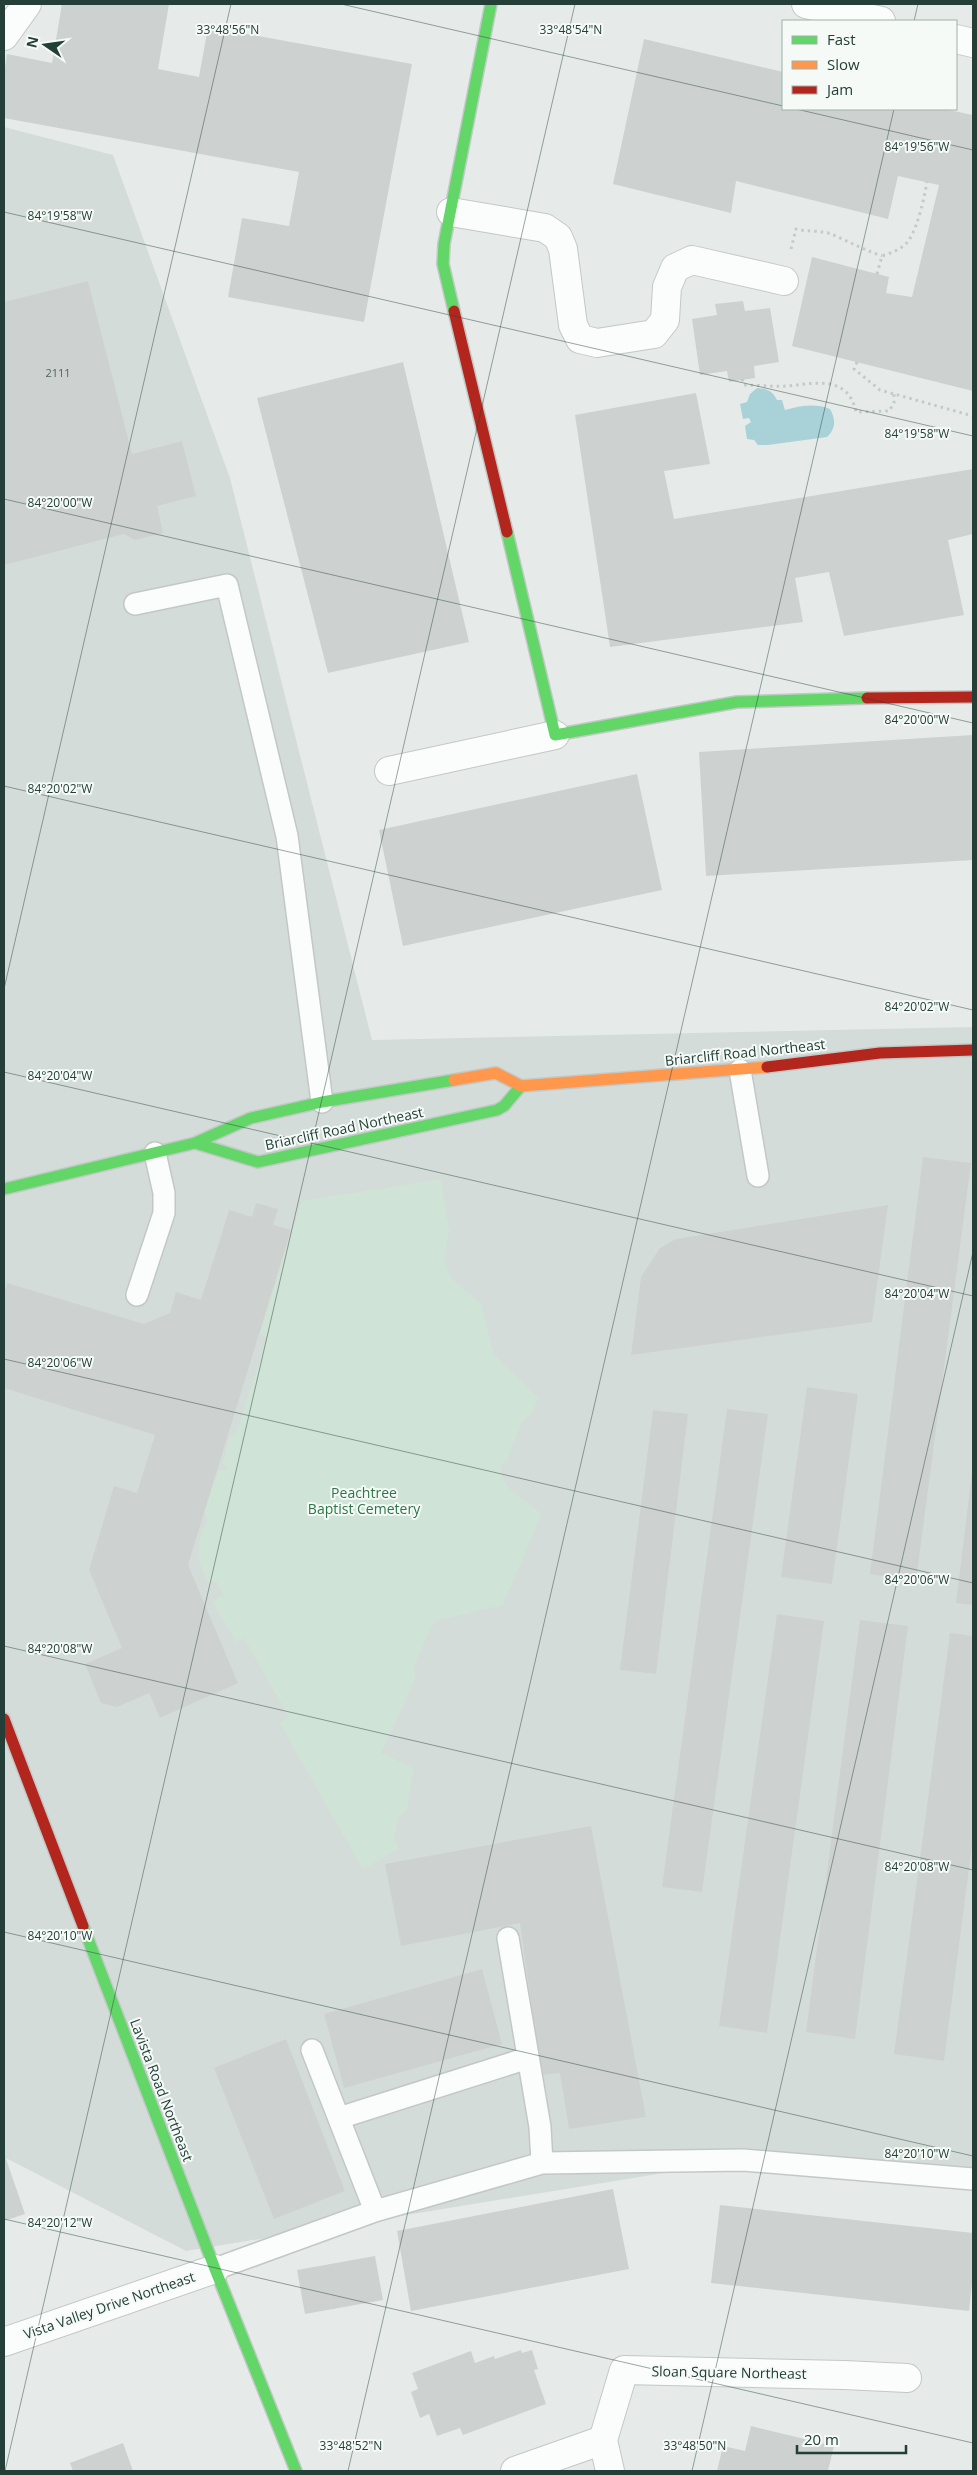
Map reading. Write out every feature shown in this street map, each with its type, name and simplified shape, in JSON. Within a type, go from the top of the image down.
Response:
[{"type":"main road","points":[[490,4],[444,244],[443,264],[555,734],[737,702],[836,698],[973,697]]},
{"type":"main road","name":"Briarcliff Road Northeast","points":[[4,1188],[195,1143],[251,1118],[322,1102],[496,1073],[521,1086],[740,1070],[880,1053],[973,1050]]},
{"type":"main road","name":"Briarcliff Road Northeast","points":[[195,1143],[258,1162],[497,1110],[504,1106],[521,1086]]},
{"type":"main road","name":"Lavista Road Northeast","points":[[4,1719],[215,2270],[296,2471]]},
{"type":"street","points":[[4,36],[27,4]]},
{"type":"street","points":[[806,4],[877,20]]},
{"type":"street","points":[[957,39],[973,43]]},
{"type":"street","points":[[451,212],[545,228],[558,237],[563,249],[573,325],[580,339],[597,343],[654,334],[665,320],[667,287],[675,268],[692,260],[784,281]]},
{"type":"street","points":[[389,771],[555,734]]},
{"type":"street","name":"Vista Valley Drive Northeast","points":[[4,2342],[215,2270]]},
{"type":"street","name":"Sloan Square Northeast","points":[[602,2440],[624,2370],[907,2378]]},
{"type":"street","points":[[515,2471],[602,2440],[610,2471]]},
{"type":"lane","points":[[135,604],[227,585],[287,836],[322,1102]]},
{"type":"lane","points":[[740,1070],[758,1176]]},
{"type":"lane","points":[[137,1295],[164,1213],[164,1193],[155,1153]]},
{"type":"lane","points":[[508,1938],[540,2127],[542,2164]]},
{"type":"lane","points":[[312,2050],[374,2212]]},
{"type":"lane","points":[[339,2118],[528,2058]]},
{"type":"lane","points":[[215,2270],[374,2212],[542,2164],[743,2160],[973,2179]]},
{"type":"path","points":[[784,281],[796,229],[829,233],[856,247],[882,256],[894,252],[909,241],[924,198],[927,182]]},
{"type":"path","points":[[877,274],[882,256]]},
{"type":"path","points":[[856,362],[854,369],[880,390],[973,416]]},
{"type":"path","points":[[742,380],[744,385],[786,386],[816,381],[831,384],[845,391],[854,402],[856,412],[889,411],[894,403],[894,394]]},
{"type":"shaded area","points":[[4,127],[113,155],[230,478],[372,1040],[973,1027],[973,2178],[743,2160],[186,2251],[4,2157]]},
{"type":"green space","name":"Peachtree Baptist Cemetery","points":[[441,1179],[449,1231],[444,1259],[450,1277],[481,1304],[494,1355],[538,1398],[532,1413],[521,1423],[508,1458],[500,1466],[502,1475],[509,1488],[541,1514],[503,1605],[434,1621],[413,1667],[416,1677],[381,1753],[413,1768],[407,1809],[398,1817],[394,1838],[399,1848],[363,1869],[280,1723],[289,1717],[244,1638],[236,1642],[213,1602],[224,1595],[216,1581],[208,1582],[201,1566],[199,1551],[201,1536],[208,1520],[204,1511],[218,1470],[228,1470],[223,1462],[229,1438],[237,1432],[267,1337],[260,1334],[302,1201]]},
{"type":"water","points":[[757,388],[769,391],[777,400],[782,400],[785,410],[808,406],[830,409],[834,420],[832,430],[827,437],[768,445],[758,445],[754,440],[747,439],[745,426],[751,422],[749,418],[743,419],[740,404],[747,402],[750,394]]},
{"type":"building","points":[[62,4],[169,4],[158,69],[199,77],[208,27],[412,64],[364,322],[228,297],[242,218],[289,226],[299,172],[4,118],[4,73],[7,54],[52,63]]},
{"type":"building","points":[[644,39],[782,72],[782,110],[949,110],[973,115],[973,391],[792,346],[812,257],[889,277],[886,293],[912,297],[939,185],[898,176],[888,219],[736,181],[731,213],[613,184]]},
{"type":"building","points":[[88,281],[132,454],[182,441],[196,496],[157,506],[163,533],[135,540],[124,534],[4,565],[4,302]]},
{"type":"building","points":[[743,301],[745,311],[770,308],[779,362],[754,366],[755,378],[729,382],[727,371],[700,375],[692,319],[717,315],[715,304]]},
{"type":"building","points":[[403,362],[469,642],[328,673],[257,398]]},
{"type":"building","points":[[696,393],[710,464],[664,471],[674,519],[973,469],[973,534],[948,540],[964,615],[844,636],[829,572],[795,578],[803,622],[610,647],[575,415]]},
{"type":"building","points":[[973,735],[973,860],[706,876],[699,752]]},
{"type":"building","points":[[637,774],[662,890],[403,946],[379,830]]},
{"type":"building","points":[[923,1157],[971,1163],[916,1581],[870,1574]]},
{"type":"building","points":[[256,1203],[278,1209],[273,1225],[291,1230],[188,1565],[238,1683],[160,1718],[149,1693],[117,1707],[101,1703],[85,1664],[122,1648],[89,1570],[114,1486],[137,1493],[155,1435],[4,1388],[4,1294],[7,1283],[144,1324],[170,1313],[176,1292],[201,1300],[229,1210],[252,1217]]},
{"type":"building","points":[[888,1205],[872,1322],[631,1355],[641,1277],[660,1248],[676,1239]]},
{"type":"building","points":[[807,1387],[858,1394],[832,1584],[781,1577]]},
{"type":"building","points":[[727,1409],[768,1414],[702,1892],[662,1887]]},
{"type":"building","points":[[653,1410],[688,1414],[656,1674],[620,1670]]},
{"type":"building","points":[[973,1472],[973,1605],[956,1603]]},
{"type":"building","points":[[777,1614],[824,1621],[767,2033],[719,2026]]},
{"type":"building","points":[[860,1620],[908,1626],[855,2039],[806,2032]]},
{"type":"building","points":[[950,1633],[973,1636],[973,1838],[944,2061],[894,2054]]},
{"type":"building","points":[[591,1826],[646,2117],[569,2129],[560,2073],[541,2075],[520,1923],[401,1946],[385,1864]]},
{"type":"building","points":[[482,1969],[502,2044],[344,2088],[324,2014]]},
{"type":"building","points":[[286,2039],[345,2191],[274,2219],[214,2068]]},
{"type":"building","points":[[4,2153],[25,2214],[4,2221]]},
{"type":"building","points":[[613,2189],[629,2269],[411,2311],[397,2231]]},
{"type":"building","points":[[720,2205],[973,2233],[973,2274],[969,2311],[711,2283]]},
{"type":"building","points":[[375,2256],[383,2300],[305,2314],[297,2270]]},
{"type":"building","points":[[521,2350],[522,2353],[532,2350],[538,2369],[534,2370],[546,2404],[463,2435],[460,2428],[437,2436],[429,2414],[420,2418],[411,2392],[418,2389],[412,2373],[471,2351],[475,2363],[494,2356],[495,2359]]},
{"type":"building","points":[[751,2426],[834,2446],[828,2471],[717,2471],[723,2446],[745,2451]]},
{"type":"building","points":[[123,2443],[133,2471],[73,2471],[70,2463]]},
{"type":"traffic: fast","points":[[454,311],[443,264],[444,244],[491,4]]},
{"type":"traffic: fast","points":[[507,532],[555,735],[737,702],[867,698]]},
{"type":"traffic: fast","points":[[4,1189],[195,1143],[251,1118],[322,1102],[454,1080]]},
{"type":"traffic: fast","points":[[195,1143],[258,1162],[497,1110],[504,1106],[521,1086]]},
{"type":"traffic: fast","points":[[83,1926],[215,2269],[296,2471]]},
{"type":"traffic: slow","points":[[454,1080],[496,1073],[521,1086],[767,1067]]},
{"type":"traffic: jam","points":[[454,311],[507,532]]},
{"type":"traffic: jam","points":[[867,698],[973,697]]},
{"type":"traffic: jam","points":[[767,1067],[880,1053],[973,1050]]},
{"type":"traffic: jam","points":[[4,1719],[83,1926]]}]
